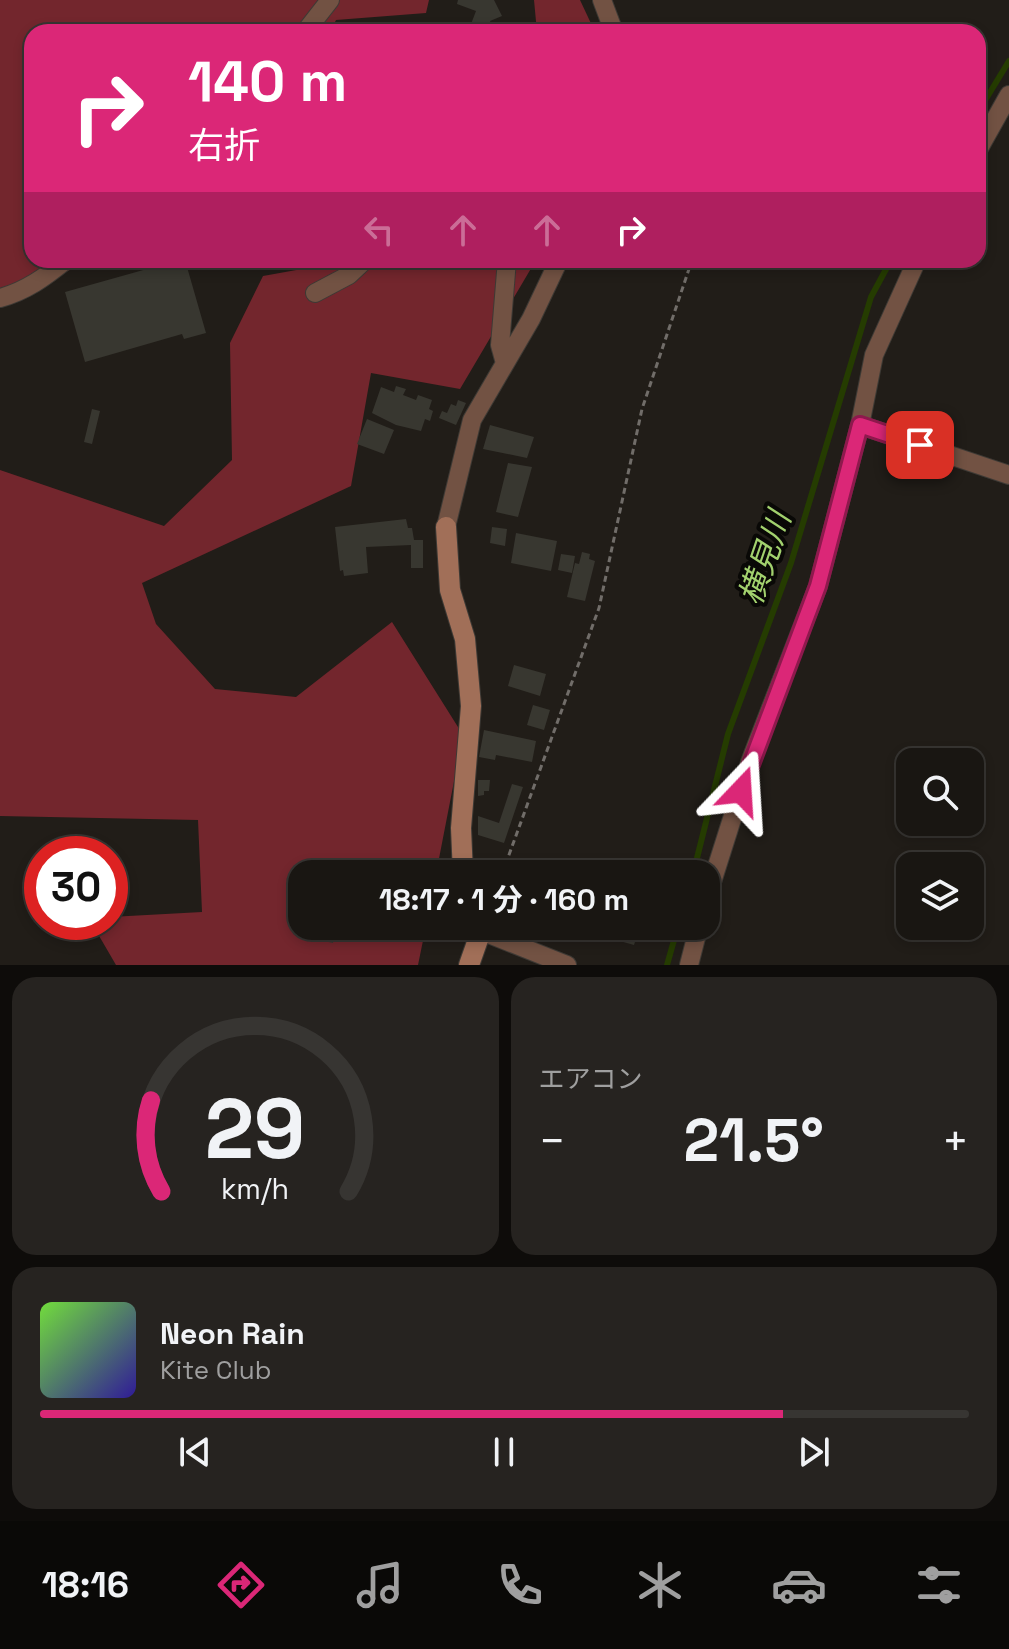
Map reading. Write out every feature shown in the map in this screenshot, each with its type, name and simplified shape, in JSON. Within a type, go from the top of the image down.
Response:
[{"type":"street","points":[[311,24],[330,0]]},
{"type":"street","points":[[602,0],[611,24]]},
{"type":"street","points":[[986,136],[1009,95]]},
{"type":"street","points":[[0,298],[18,294],[55,268]]},
{"type":"street","points":[[315,293],[356,268]]},
{"type":"street","points":[[505,363],[500,345],[506,268]]},
{"type":"street","points":[[462,860],[461,828],[471,706],[465,639],[450,590],[446,527],[472,420],[555,268]]},
{"type":"street","points":[[719,860],[750,762],[818,586],[860,425],[874,355],[913,268]]},
{"type":"street","points":[[860,425],[1009,475]]},
{"type":"street","points":[[469,965],[477,940]]},
{"type":"street","points":[[507,940],[567,965]]},
{"type":"street","points":[[689,965],[695,940]]},
{"type":"path","points":[[507,860],[599,608],[642,409],[689,268]]},
{"type":"shaded area","points":[[0,0],[429,0],[426,13],[336,20],[334,24],[24,24],[24,268],[74,268],[0,303]]},
{"type":"shaded area","points":[[534,0],[580,0],[591,24],[536,24]]},
{"type":"shaded area","points":[[308,268],[531,268],[460,389],[371,373],[351,486],[142,583],[156,624],[215,689],[296,697],[392,622],[463,735],[439,860],[288,860],[288,940],[423,940],[418,965],[116,965],[101,940],[128,940],[128,916],[202,912],[198,820],[0,816],[0,470],[164,526],[232,460],[230,343],[263,276]]},
{"type":"building","points":[[458,0],[494,0],[502,16],[490,21],[491,24],[471,24],[476,11],[457,4]]},
{"type":"building","points":[[150,268],[187,268],[206,333],[184,339],[182,334],[85,362],[65,292]]},
{"type":"building","points":[[396,386],[406,389],[403,395],[416,400],[418,395],[432,400],[430,421],[425,419],[421,431],[396,425],[372,413],[381,387],[394,392]]},
{"type":"building","points":[[458,400],[466,403],[456,425],[439,418],[442,411],[447,413],[451,404],[456,406]]},
{"type":"building","points":[[92,409],[100,411],[92,444],[84,442]]},
{"type":"building","points":[[367,419],[394,430],[384,454],[357,444]]},
{"type":"building","points":[[490,425],[534,437],[527,458],[483,449]]},
{"type":"building","points":[[508,463],[532,467],[518,517],[496,512]]},
{"type":"building","points":[[406,519],[408,528],[412,528],[414,540],[423,540],[423,568],[411,568],[411,545],[366,547],[368,573],[344,576],[343,570],[340,571],[335,527]]},
{"type":"building","points":[[492,527],[507,529],[505,546],[490,543]]},
{"type":"building","points":[[516,533],[557,541],[551,571],[511,563]]},
{"type":"building","points":[[582,552],[590,554],[589,559],[595,561],[585,601],[567,597],[575,563],[579,564]]},
{"type":"building","points":[[561,554],[575,556],[572,573],[558,570]]},
{"type":"building","points":[[514,665],[546,674],[540,696],[508,686]]},
{"type":"building","points":[[533,705],[550,710],[544,730],[527,725]]},
{"type":"building","points":[[484,730],[536,741],[532,762],[496,755],[495,760],[479,757]]},
{"type":"building","points":[[478,780],[490,780],[489,791],[484,791],[484,795],[478,796]]},
{"type":"building","points":[[512,784],[523,787],[504,843],[478,835],[478,816],[499,823]]},
{"type":"building","points":[[616,940],[636,940],[634,945]]},
{"type":"waterway","name":"横見川","points":[[986,99],[1009,61]]},
{"type":"waterway","name":"横見川","points":[[696,860],[728,734],[791,563],[871,297],[887,268]]},
{"type":"waterway","name":"横見川","points":[[667,965],[674,940]]},
{"type":"route","points":[[741,791],[818,586],[860,425],[920,445]]}]
